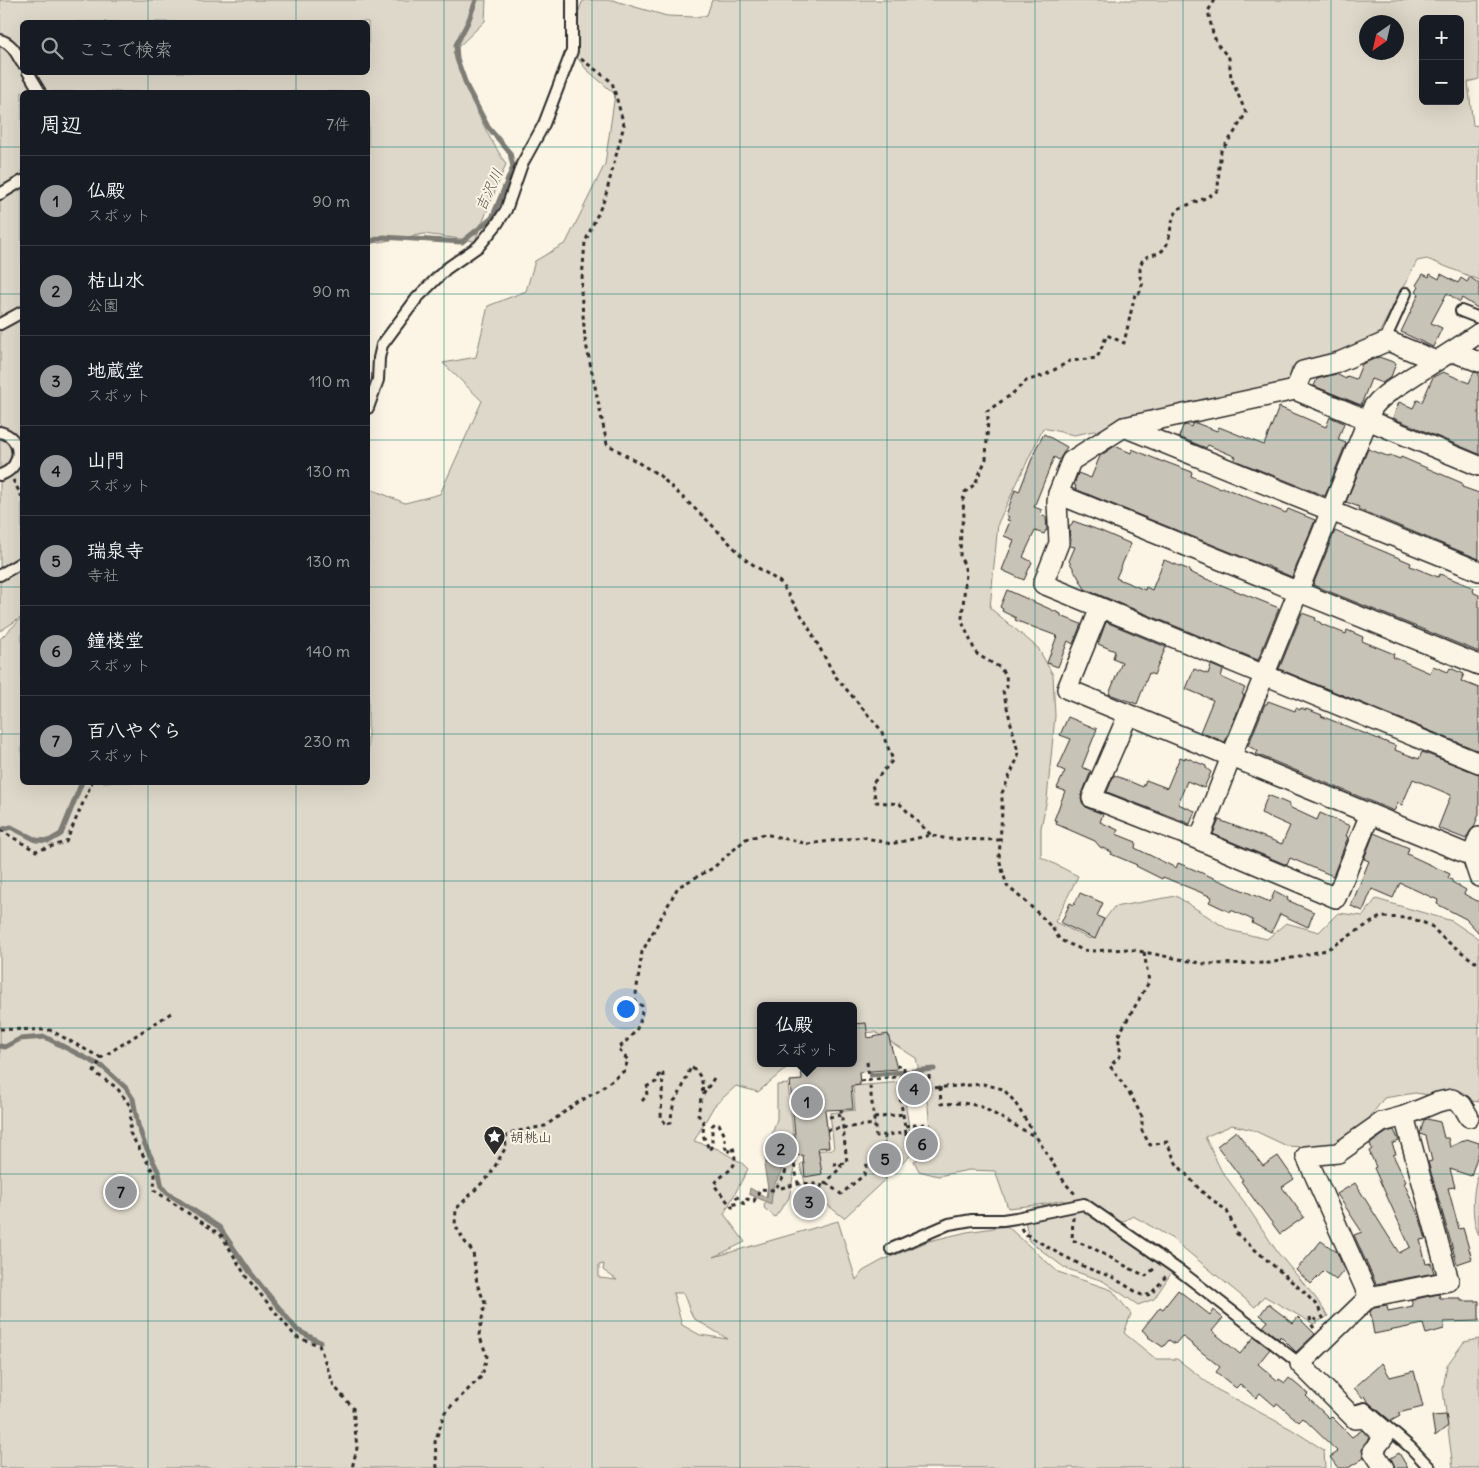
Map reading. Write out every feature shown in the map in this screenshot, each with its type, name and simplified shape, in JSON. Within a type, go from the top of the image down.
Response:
[{"type":"street","points":[[1199,840],[1373,407],[1381,397],[1453,352],[1479,333]]},
{"type":"street","points":[[1295,390],[1303,371],[1339,362],[1388,341],[1436,361]]},
{"type":"street","points":[[1453,352],[1479,362]]},
{"type":"street","points":[[1479,466],[1295,390],[1124,427],[1071,460],[1056,502],[1059,543],[1043,584],[1479,763]]},
{"type":"street","points":[[1124,427],[1479,571]]},
{"type":"street","points":[[1058,494],[1479,665]]},
{"type":"street","points":[[1100,608],[1067,689],[1472,856]]},
{"type":"street","points":[[1128,715],[1092,798],[1199,840],[1336,898],[1370,814]]},
{"type":"street","points":[[1479,838],[1472,856],[1479,877]]},
{"type":"street","points":[[1369,1297],[1306,1156],[1338,1153],[1382,1122],[1404,1116],[1438,1102],[1452,1099],[1462,1105],[1470,1117]]},
{"type":"street","points":[[1384,1468],[1373,1451],[1384,1437],[1366,1418],[1355,1419],[1300,1364],[1369,1297],[1449,1281],[1404,1116]]},
{"type":"lane","points":[[370,402],[378,380],[379,358],[382,345],[417,298],[446,269],[479,246],[506,210],[522,164],[544,124],[572,52],[572,0]]},
{"type":"lane","points":[[0,40],[8,42],[20,59]]},
{"type":"lane","points":[[30,75],[39,90]]},
{"type":"lane","points":[[0,194],[20,182]]},
{"type":"lane","points":[[1388,341],[1388,333],[1406,293]]},
{"type":"lane","points":[[1461,311],[1479,318]]},
{"type":"lane","points":[[0,324],[20,313]]},
{"type":"lane","points":[[0,432],[18,438],[17,460],[14,466],[4,473]]},
{"type":"lane","points":[[0,575],[20,563]]},
{"type":"lane","points":[[891,1249],[949,1224],[972,1220],[1003,1220],[1078,1205],[1174,1266],[1300,1364]]},
{"type":"lane","points":[[1349,1412],[1365,1408],[1411,1448],[1430,1468]]},
{"type":"path","points":[[1215,0],[1208,10],[1212,34],[1229,58],[1231,78],[1246,112],[1221,151],[1218,167],[1218,190],[1208,197],[1180,208],[1172,221],[1166,245],[1163,249],[1146,256],[1140,264],[1139,278],[1143,282],[1139,294],[1135,294],[1124,343],[1107,335],[1097,358],[1070,361],[1045,375],[1026,381],[1012,394],[986,411],[988,418],[986,459],[975,484],[965,492],[960,544],[960,557],[966,573],[963,624],[978,655],[999,667],[1006,675],[1007,687],[1003,691],[1018,757],[1002,792],[999,859],[1007,886],[1044,919],[1060,940],[1084,950],[1128,949],[1205,964],[1270,963],[1326,950],[1380,917],[1410,918],[1430,925],[1444,939],[1475,962],[1479,961]]},
{"type":"path","points":[[572,52],[612,82],[624,126],[605,198],[585,242],[582,291],[585,339],[607,444],[659,475],[708,520],[746,560],[780,582],[805,621],[835,676],[881,730],[892,760],[872,784],[876,802],[900,804],[931,835]]},
{"type":"path","points":[[4,473],[20,494]]},
{"type":"path","points":[[0,830],[36,851],[66,842],[91,785]]},
{"type":"path","points":[[437,1468],[435,1442],[445,1412],[482,1376],[487,1356],[479,1335],[485,1303],[476,1284],[472,1252],[455,1225],[456,1209],[490,1175],[506,1147],[505,1137],[513,1132],[545,1126],[577,1103],[598,1091],[624,1071],[628,1060],[618,1049],[636,1031],[642,1016],[642,1006],[635,1001],[642,952],[678,887],[713,868],[746,840],[764,834],[808,844],[863,837],[891,844],[931,835],[947,839],[999,840]]},
{"type":"path","points":[[1144,952],[1149,982],[1118,1036],[1121,1055],[1110,1066],[1132,1097],[1142,1117],[1142,1131],[1150,1145],[1167,1142],[1176,1163],[1201,1191],[1227,1211],[1237,1234],[1305,1293],[1318,1308],[1325,1321],[1318,1323],[1310,1317],[1311,1324],[1325,1340]]},
{"type":"path","points":[[171,1013],[101,1058],[94,1072],[117,1088],[131,1106],[130,1133],[155,1175],[154,1190],[222,1236],[247,1278],[296,1337],[318,1345],[334,1386],[353,1408],[357,1448],[352,1468]]},
{"type":"path","points":[[0,1029],[50,1030],[101,1058]]},
{"type":"path","points":[[867,1062],[876,1136],[896,1136],[925,1130]]},
{"type":"path","points":[[897,1066],[904,1066],[908,1090],[899,1091],[906,1134]]},
{"type":"path","points":[[642,1101],[647,1096],[646,1087],[656,1082],[661,1072],[664,1074],[661,1118],[667,1125],[671,1122],[674,1101],[679,1097],[691,1067],[702,1078],[703,1087],[698,1115],[705,1127],[703,1133],[709,1150],[712,1146],[712,1126],[715,1123],[719,1124],[725,1136],[725,1146],[728,1153],[733,1147],[735,1161],[729,1172],[716,1180],[714,1185],[732,1207],[736,1207],[734,1201],[737,1197],[744,1204],[747,1199],[755,1201],[760,1189],[775,1190],[784,1176],[789,1161],[793,1160],[798,1183]]},
{"type":"path","points":[[860,1080],[904,1073]]},
{"type":"path","points":[[929,1075],[929,1088]]},
{"type":"path","points":[[701,1098],[714,1078]]},
{"type":"path","points":[[919,1089],[983,1084],[1003,1089],[1014,1101],[1078,1205],[1072,1240],[1091,1246],[1130,1269],[1146,1276],[1162,1259]]},
{"type":"path","points":[[940,1087],[941,1109]]},
{"type":"path","points":[[941,1104],[963,1103],[980,1106],[1037,1138]]},
{"type":"path","points":[[833,1164],[847,1162],[841,1110]]},
{"type":"path","points":[[874,1118],[903,1114]]},
{"type":"path","points":[[829,1117],[842,1115]]},
{"type":"path","points":[[827,1130],[875,1124]]},
{"type":"path","points":[[905,1126],[925,1124]]},
{"type":"path","points":[[782,1188],[798,1183],[813,1182],[825,1184],[841,1194],[864,1175],[868,1161],[882,1156],[886,1143],[885,1135]]},
{"type":"path","points":[[814,1196],[841,1167],[840,1163]]},
{"type":"path","points":[[1016,1218],[1024,1233],[1087,1268],[1112,1277],[1143,1296],[1151,1294],[1174,1266]]},
{"type":"shaded area","points":[[0,0],[486,0],[485,21],[453,52],[468,94],[490,138],[506,164],[475,241],[424,234],[370,244],[370,90],[20,90],[20,618],[0,631]]},
{"type":"shaded area","points":[[586,0],[613,0],[667,16],[696,17],[707,15],[712,0],[1479,0],[1479,79],[1468,82],[1473,125],[1479,126],[1479,280],[1427,259],[1417,261],[1375,341],[1292,367],[1287,387],[1208,398],[1170,407],[1129,424],[1074,435],[1043,428],[998,523],[990,608],[1038,648],[1053,675],[1055,716],[1047,799],[1041,828],[1041,857],[1078,876],[1055,922],[1090,939],[1114,907],[1176,896],[1229,930],[1267,939],[1286,923],[1319,932],[1338,913],[1363,916],[1376,899],[1452,921],[1479,939],[1479,1102],[1415,1093],[1384,1098],[1353,1140],[1318,1148],[1287,1146],[1253,1130],[1232,1125],[1205,1137],[1221,1170],[1278,1253],[1315,1297],[1328,1316],[1314,1324],[1264,1296],[1255,1307],[1170,1237],[1133,1216],[1120,1223],[1090,1212],[1172,1272],[1154,1299],[1138,1305],[1103,1281],[1065,1268],[1029,1241],[1025,1220],[1084,1209],[1062,1200],[1046,1204],[1008,1208],[995,1171],[969,1170],[938,1176],[919,1171],[914,1161],[932,1152],[928,1106],[916,1058],[875,1032],[857,1034],[857,1002],[757,1002],[757,1067],[788,1067],[758,1092],[736,1086],[714,1106],[694,1141],[718,1149],[748,1169],[724,1214],[745,1242],[714,1257],[838,1221],[856,1280],[863,1271],[883,1260],[929,1241],[967,1232],[1007,1226],[1058,1272],[1112,1290],[1131,1314],[1124,1333],[1156,1359],[1177,1359],[1216,1389],[1291,1429],[1324,1450],[1325,1468],[0,1468],[0,639],[20,620],[20,785],[370,785],[370,487],[405,503],[440,494],[482,401],[443,363],[476,357],[488,306],[526,291],[535,261],[566,243],[605,164],[615,94],[586,69],[572,51],[573,27],[582,2]],"holes":[[[604,1264],[603,1270],[617,1280],[599,1278],[599,1265]],[[673,1293],[683,1293],[693,1318],[728,1339],[700,1335],[682,1325]]]},
{"type":"shaded area","points":[[902,1082],[913,1153],[844,1218],[807,1189],[800,1165],[814,1151],[834,1149],[830,1113],[855,1110],[853,1086]]},
{"type":"shaded area","points":[[788,1084],[796,1162],[789,1198],[775,1217],[764,1208],[768,1186],[765,1157],[777,1119],[777,1085]]},
{"type":"shaded area","points":[[778,1148],[788,1152],[773,1187],[771,1204],[749,1194],[750,1188],[767,1198],[768,1188],[764,1166]]},
{"type":"shaded area","points":[[1479,1170],[1479,1235],[1474,1220],[1473,1203]]},
{"type":"shaded area","points":[[1479,1339],[1479,1468],[1453,1468],[1443,1389],[1447,1365],[1464,1342]]},
{"type":"building","points":[[1423,274],[1429,277],[1430,274],[1439,279],[1441,274],[1458,283],[1461,278],[1467,282],[1470,277],[1479,284],[1479,309],[1462,298],[1460,302],[1447,293],[1431,323],[1442,328],[1433,347],[1401,332],[1419,294],[1416,292],[1419,287],[1416,285]]},
{"type":"building","points":[[1379,357],[1396,363],[1391,377],[1382,383],[1371,379],[1361,405],[1314,386],[1317,379],[1336,374],[1346,379],[1347,376],[1356,379],[1362,364]]},
{"type":"building","points":[[1443,372],[1469,383],[1474,372],[1479,373],[1479,454],[1393,418],[1399,402],[1413,408],[1417,400],[1422,402],[1433,377]]},
{"type":"building","points":[[1279,407],[1326,427],[1330,417],[1344,423],[1338,440],[1346,443],[1325,496],[1234,460],[1236,457],[1208,445],[1206,448],[1179,437],[1183,426],[1191,427],[1192,424],[1196,423],[1217,431],[1219,427],[1264,445]]},
{"type":"building","points":[[1044,434],[1067,447],[1059,460],[1054,457],[1034,507],[1042,510],[1040,515],[1046,517],[1047,531],[1044,534],[1035,531],[1023,557],[1032,562],[1024,580],[1002,570],[1014,540],[1004,536],[1010,521],[1007,520],[1009,517],[1006,515],[1015,490],[1019,492],[1036,448]]},
{"type":"building","points":[[1115,446],[1131,453],[1132,449],[1192,472],[1191,476],[1221,489],[1222,487],[1286,513],[1288,509],[1315,520],[1292,577],[1269,566],[1075,489],[1076,486],[1074,485],[1078,473],[1091,478],[1100,456]]},
{"type":"building","points":[[1368,449],[1390,457],[1390,455],[1400,459],[1401,457],[1462,483],[1462,487],[1479,493],[1479,559],[1358,509],[1359,507],[1346,502]]},
{"type":"building","points":[[1073,521],[1131,544],[1116,578],[1145,590],[1146,587],[1152,590],[1164,560],[1279,608],[1258,660],[1085,589],[1069,561],[1075,547],[1070,546],[1069,526],[1071,526]]},
{"type":"building","points":[[1335,531],[1411,563],[1410,566],[1438,577],[1440,574],[1474,588],[1474,593],[1479,595],[1479,652],[1313,585]]},
{"type":"building","points":[[1007,590],[1081,624],[1073,644],[1068,641],[1058,667],[1047,663],[1057,636],[1015,620],[1016,618],[1002,611],[1003,609],[1000,607]]},
{"type":"building","points":[[1302,613],[1316,618],[1315,620],[1321,624],[1346,634],[1347,630],[1363,637],[1362,641],[1394,654],[1393,657],[1430,673],[1433,666],[1448,672],[1450,668],[1464,674],[1461,681],[1479,688],[1479,751],[1279,669]]},
{"type":"building","points":[[1106,622],[1166,647],[1154,675],[1149,673],[1137,704],[1109,694],[1122,662],[1113,658],[1115,651],[1098,644]]},
{"type":"building","points":[[1211,665],[1223,670],[1221,677],[1245,688],[1225,742],[1200,732],[1213,700],[1186,689],[1194,669],[1208,674]]},
{"type":"building","points":[[1268,701],[1295,711],[1296,708],[1300,710],[1301,708],[1322,715],[1396,746],[1395,750],[1419,759],[1422,752],[1479,774],[1479,814],[1474,827],[1466,839],[1438,828],[1451,795],[1413,779],[1402,805],[1398,803],[1394,811],[1256,754],[1258,751],[1248,746],[1265,704]]},
{"type":"building","points":[[1068,717],[1097,729],[1082,767],[1091,771],[1081,799],[1087,808],[1103,814],[1100,822],[1118,830],[1116,834],[1136,842],[1135,848],[1176,868],[1178,863],[1270,902],[1275,891],[1288,898],[1287,900],[1314,912],[1308,927],[1280,914],[1271,933],[1252,923],[1253,920],[1209,902],[1212,897],[1163,877],[1162,879],[1137,865],[1111,854],[1112,852],[1100,847],[1095,841],[1056,824],[1057,821],[1054,820],[1065,791],[1057,788],[1065,771],[1058,768],[1071,739],[1060,735]]},
{"type":"building","points":[[1180,757],[1185,759],[1185,757],[1206,766],[1211,772],[1204,788],[1187,781],[1178,804],[1195,811],[1190,824],[1107,792],[1114,775],[1143,787],[1146,780],[1167,788]]},
{"type":"building","points":[[1268,795],[1289,804],[1289,807],[1317,820],[1320,813],[1350,826],[1346,836],[1348,837],[1333,876],[1290,858],[1287,865],[1213,834],[1219,820],[1282,844],[1290,826],[1261,813]]},
{"type":"building","points":[[1374,833],[1409,848],[1407,854],[1450,874],[1448,878],[1452,882],[1466,890],[1464,894],[1479,902],[1479,933],[1466,919],[1437,904],[1438,900],[1400,883],[1393,898],[1372,889],[1363,911],[1351,906],[1369,861],[1364,859]]},
{"type":"building","points":[[1080,893],[1103,903],[1097,916],[1104,919],[1095,939],[1061,923],[1070,903],[1074,905]]},
{"type":"building","points":[[866,1023],[868,1038],[888,1034],[897,1069],[859,1072],[860,1085],[851,1086],[853,1109],[825,1110],[829,1147],[818,1148],[822,1174],[805,1177],[803,1155],[797,1156],[790,1081],[802,1080],[801,1067],[857,1067],[857,1024]]},
{"type":"building","points":[[1424,1120],[1440,1122],[1444,1138],[1448,1138],[1450,1147],[1467,1139],[1479,1143],[1479,1151],[1471,1176],[1450,1169],[1455,1187],[1448,1188],[1459,1229],[1463,1228],[1472,1259],[1457,1264],[1428,1162],[1432,1161],[1426,1136],[1420,1134]]},
{"type":"building","points":[[1394,1130],[1399,1141],[1392,1144],[1396,1154],[1393,1155],[1420,1219],[1426,1239],[1420,1240],[1426,1264],[1431,1263],[1434,1273],[1376,1284],[1354,1235],[1362,1232],[1337,1194],[1355,1183],[1399,1253],[1410,1247],[1374,1168],[1376,1167],[1369,1151],[1372,1149],[1370,1144],[1387,1132]]},
{"type":"building","points":[[1236,1131],[1263,1166],[1278,1156],[1294,1179],[1282,1187],[1304,1217],[1280,1234],[1217,1146]]},
{"type":"building","points":[[929,1133],[930,1147],[914,1148],[913,1134]]},
{"type":"building","points":[[808,1192],[819,1200],[812,1213],[799,1204]]},
{"type":"building","points":[[1321,1241],[1337,1252],[1344,1270],[1336,1280],[1324,1271],[1311,1284],[1296,1270]]},
{"type":"building","points":[[1178,1290],[1210,1315],[1213,1310],[1223,1318],[1212,1331],[1240,1354],[1254,1337],[1270,1349],[1258,1364],[1278,1381],[1279,1379],[1285,1383],[1289,1378],[1308,1394],[1306,1396],[1329,1418],[1331,1416],[1352,1437],[1362,1430],[1369,1438],[1362,1450],[1364,1458],[1348,1468],[1338,1468],[1330,1457],[1338,1452],[1303,1418],[1299,1422],[1277,1403],[1275,1406],[1260,1393],[1256,1398],[1240,1384],[1236,1388],[1216,1372],[1220,1367],[1182,1336],[1175,1344],[1169,1340],[1163,1347],[1148,1337],[1142,1330],[1160,1307],[1163,1309]]},
{"type":"building","points":[[1439,1294],[1440,1298],[1461,1298],[1461,1301],[1479,1301],[1479,1321],[1444,1322],[1444,1329],[1426,1334],[1423,1324],[1374,1334],[1370,1312],[1374,1307],[1387,1305],[1388,1311],[1413,1306],[1411,1300]]},
{"type":"building","points":[[1268,1304],[1293,1323],[1298,1317],[1315,1334],[1296,1352],[1280,1336],[1279,1339],[1263,1327],[1268,1321],[1260,1315]]},
{"type":"building","points":[[1382,1363],[1390,1377],[1414,1371],[1423,1407],[1398,1413],[1400,1416],[1391,1421],[1369,1403],[1365,1396],[1363,1398],[1354,1388]]},
{"type":"building","points":[[1446,1415],[1448,1426],[1435,1436],[1432,1416]]},
{"type":"building","points":[[1399,1453],[1408,1468],[1395,1468],[1391,1458]]},
{"type":"waterway","name":"吉沢川","points":[[370,241],[383,237],[462,242],[492,218],[513,167],[510,153],[488,127],[467,87],[457,59],[456,45],[468,22],[476,0]]},
{"type":"waterway","name":"吉沢川","points":[[0,830],[11,827],[36,840],[49,841],[61,834],[81,785]]},
{"type":"waterway","points":[[0,1046],[5,1047],[20,1039],[45,1037],[103,1067],[126,1088],[133,1099],[138,1125],[145,1145],[159,1173],[162,1187],[167,1193],[219,1227],[250,1272],[297,1330],[320,1342]]},
{"type":"waterway","points":[[871,1075],[934,1069]]},
{"type":"place","name":"山門","points":[[914,1089]]},
{"type":"place","name":"仏殿","points":[[807,1102]]},
{"type":"place","name":"鐘楼堂","points":[[922,1144]]},
{"type":"place","name":"枯山水","points":[[781,1149]]},
{"type":"place","name":"胡桃山","points":[[494,1156]]},
{"type":"place","name":"瑞泉寺","points":[[885,1159]]},
{"type":"place","name":"百八やぐら","points":[[121,1192]]},
{"type":"place","name":"地蔵堂","points":[[809,1202]]}]
